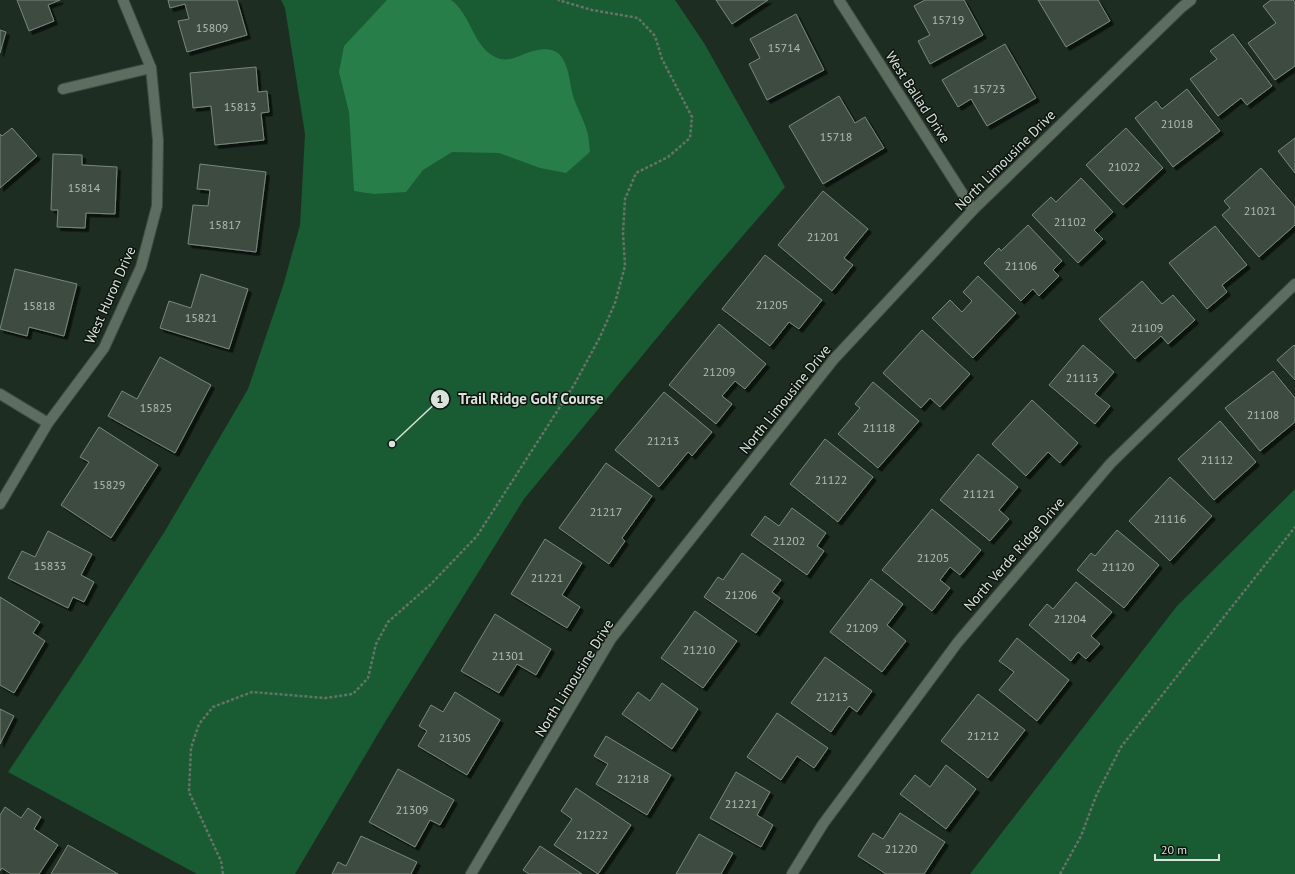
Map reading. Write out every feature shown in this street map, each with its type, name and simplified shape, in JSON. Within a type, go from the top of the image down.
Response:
[{"type":"street","name":"West Huron Drive","points":[[0,504],[48,423],[104,348],[141,267],[158,206],[158,140],[151,68],[123,0]]},
{"type":"street","name":"West Ballad Drive","points":[[839,0],[973,210]]},
{"type":"street","name":"North Limousine Drive","points":[[471,874],[611,639],[834,359],[973,210],[1180,3],[1191,0]]},
{"type":"street","points":[[63,89],[151,68]]},
{"type":"street","name":"North Verde Ridge Drive","points":[[792,874],[823,824],[958,642],[1111,463],[1295,284]]},
{"type":"street","points":[[0,394],[48,423]]},
{"type":"path","points":[[223,874],[221,861],[189,792],[191,748],[199,724],[213,706],[252,692],[325,698],[353,694],[368,678],[376,644],[388,622],[431,584],[477,536],[574,385],[600,337],[615,303],[625,266],[623,233],[625,199],[636,174],[668,157],[690,138],[692,117],[662,59],[655,36],[638,18],[592,10],[558,0]]},
{"type":"path","points":[[1060,874],[1081,836],[1096,796],[1121,747],[1295,527]]},
{"type":"shaded area","points":[[281,0],[675,0],[704,43],[785,187],[703,282],[524,499],[385,722],[295,874],[197,874],[8,772],[80,664],[165,531],[248,389],[283,286],[300,225],[305,134],[285,8]]},
{"type":"shaded area","points":[[387,0],[451,0],[463,13],[481,45],[487,52],[500,59],[515,58],[533,51],[545,49],[554,51],[560,55],[565,62],[574,99],[587,131],[590,152],[566,173],[540,168],[499,153],[452,152],[423,170],[406,192],[374,194],[354,191],[349,112],[339,72],[344,46]]},
{"type":"shaded area","points":[[1295,489],[1295,874],[970,874],[1177,606]]},
{"type":"building","points":[[17,0],[60,0],[48,5],[54,21],[29,31]]},
{"type":"building","points":[[168,0],[237,0],[247,35],[187,52],[178,21],[189,19],[185,4],[170,8]]},
{"type":"building","points":[[716,0],[768,0],[732,24]]},
{"type":"building","points":[[925,0],[964,0],[983,35],[930,64],[918,41],[930,35],[914,6]]},
{"type":"building","points":[[1038,0],[1098,0],[1110,21],[1066,47]]},
{"type":"building","points":[[1271,0],[1293,0],[1295,2],[1295,66],[1275,80],[1248,43],[1276,23],[1263,6]]},
{"type":"building","points":[[796,14],[824,70],[767,100],[749,64],[760,58],[750,39]]},
{"type":"building","points":[[0,30],[6,32],[0,53]]},
{"type":"building","points":[[1233,34],[1272,86],[1247,105],[1241,98],[1218,116],[1190,79],[1217,59],[1210,51]]},
{"type":"building","points":[[1005,44],[1036,98],[987,126],[971,99],[958,107],[942,80]]},
{"type":"building","points":[[256,67],[258,92],[267,91],[269,112],[261,113],[264,140],[215,145],[211,106],[193,108],[190,73]]},
{"type":"building","points":[[1187,89],[1220,131],[1173,167],[1135,118],[1156,101],[1162,109]]},
{"type":"building","points":[[839,96],[855,123],[865,117],[884,148],[823,184],[789,126]]},
{"type":"building","points":[[12,128],[37,156],[0,188],[0,134],[2,136]]},
{"type":"building","points":[[1126,128],[1163,168],[1123,205],[1086,165]]},
{"type":"building","points":[[1295,138],[1295,173],[1278,151]]},
{"type":"building","points":[[53,154],[82,155],[82,165],[117,167],[115,214],[86,213],[85,228],[57,227],[58,210],[51,210]]},
{"type":"building","points":[[200,164],[266,172],[256,252],[188,244],[193,205],[208,206],[210,190],[197,189]]},
{"type":"building","points":[[1261,168],[1295,207],[1295,225],[1259,257],[1222,215],[1230,208],[1224,201]]},
{"type":"building","points":[[1081,178],[1113,212],[1094,230],[1103,239],[1078,263],[1032,215],[1051,197],[1056,202]]},
{"type":"building","points":[[823,191],[868,229],[844,258],[853,265],[832,291],[778,245]]},
{"type":"building","points":[[1028,225],[1062,261],[1053,270],[1059,276],[1039,296],[1033,289],[1021,301],[984,263],[999,248],[1001,251]]},
{"type":"building","points":[[1215,226],[1247,265],[1222,285],[1227,292],[1207,309],[1169,263]]},
{"type":"building","points":[[765,255],[822,300],[799,329],[789,322],[770,346],[722,309]]},
{"type":"building","points":[[15,269],[77,284],[64,336],[29,327],[27,336],[0,329]]},
{"type":"building","points":[[201,274],[248,289],[229,349],[160,328],[169,301],[191,308]]},
{"type":"building","points":[[978,276],[1016,313],[973,358],[932,318],[950,300],[962,312],[972,301],[963,292]]},
{"type":"building","points":[[1142,281],[1162,304],[1173,295],[1195,320],[1168,344],[1161,336],[1135,359],[1099,319]]},
{"type":"building","points":[[719,324],[766,364],[745,389],[735,381],[722,396],[732,404],[716,424],[669,385]]},
{"type":"building","points":[[922,330],[970,374],[940,407],[930,398],[921,408],[883,373]]},
{"type":"building","points":[[1083,345],[1114,372],[1095,394],[1110,406],[1095,424],[1049,385]]},
{"type":"building","points":[[1294,345],[1295,347],[1295,380],[1277,360]]},
{"type":"building","points":[[160,357],[211,385],[175,453],[108,416],[122,391],[137,399]]},
{"type":"building","points":[[1273,371],[1295,398],[1295,422],[1260,451],[1225,408]]},
{"type":"building","points":[[873,382],[919,421],[878,468],[838,434],[860,408],[855,404]]},
{"type":"building","points":[[664,392],[712,432],[692,456],[688,452],[659,487],[615,450]]},
{"type":"building","points":[[1032,400],[1078,443],[1060,463],[1048,452],[1026,476],[992,444]]},
{"type":"building","points":[[1220,421],[1256,462],[1214,500],[1178,459]]},
{"type":"building","points":[[99,427],[158,465],[111,538],[61,505],[89,462],[80,457]]},
{"type":"building","points":[[825,439],[873,477],[838,522],[790,484]]},
{"type":"building","points":[[978,454],[1018,487],[999,510],[1009,519],[990,541],[940,500]]},
{"type":"building","points":[[606,463],[652,496],[622,538],[625,541],[609,564],[559,528]]},
{"type":"building","points":[[1170,477],[1212,516],[1170,561],[1129,521]]},
{"type":"building","points":[[792,508],[826,533],[817,546],[824,551],[807,575],[751,535],[765,516],[779,526]]},
{"type":"building","points":[[932,509],[981,550],[960,575],[950,567],[940,580],[950,588],[932,611],[882,570]]},
{"type":"building","points":[[1117,530],[1159,565],[1124,608],[1077,570],[1091,553],[1095,556]]},
{"type":"building","points":[[48,531],[92,554],[81,575],[94,582],[84,602],[73,597],[68,608],[8,578],[22,551],[35,557]]},
{"type":"building","points":[[545,539],[582,563],[562,595],[580,607],[567,628],[511,594]]},
{"type":"building","points":[[742,553],[781,580],[772,592],[780,598],[756,633],[704,597],[718,577],[723,580]]},
{"type":"building","points":[[871,579],[903,604],[887,625],[906,641],[882,672],[830,632]]},
{"type":"building","points":[[1076,582],[1112,612],[1091,636],[1100,644],[1086,659],[1078,652],[1071,661],[1029,625],[1047,604],[1053,609]]},
{"type":"building","points":[[0,597],[40,622],[33,633],[45,641],[14,693],[0,685]]},
{"type":"building","points":[[695,611],[737,641],[703,688],[661,658]]},
{"type":"building","points":[[495,614],[551,649],[536,675],[517,664],[499,693],[461,671]]},
{"type":"building","points":[[1017,638],[1069,680],[1037,721],[999,690],[1014,672],[999,661]]},
{"type":"building","points":[[825,657],[872,691],[857,712],[849,706],[831,732],[791,703]]},
{"type":"building","points":[[662,683],[698,709],[672,749],[622,714],[638,692],[650,701]]},
{"type":"building","points":[[455,692],[500,720],[467,775],[418,746],[427,731],[419,726],[431,705],[443,712]]},
{"type":"building","points":[[978,694],[1025,730],[988,778],[941,741]]},
{"type":"building","points":[[0,709],[14,716],[0,744]]},
{"type":"building","points":[[777,713],[828,748],[814,768],[797,756],[781,780],[747,757]]},
{"type":"building","points":[[606,736],[671,775],[647,815],[596,784],[608,764],[594,756]]},
{"type":"building","points":[[946,765],[976,789],[946,829],[900,794],[915,775],[930,787]]},
{"type":"building","points":[[398,769],[454,800],[440,825],[430,820],[415,847],[369,822]]},
{"type":"building","points":[[736,772],[770,792],[757,815],[773,825],[761,847],[710,818]]},
{"type":"building","points":[[576,788],[631,825],[598,874],[554,845],[572,819],[561,811]]},
{"type":"building","points":[[5,807],[21,818],[28,808],[41,817],[34,829],[58,845],[39,874],[11,874],[2,868],[0,871],[0,815]]},
{"type":"building","points":[[900,813],[945,842],[924,874],[886,874],[858,856],[873,833],[883,839]]},
{"type":"building","points":[[699,834],[733,853],[721,874],[676,874]]},
{"type":"building","points":[[361,836],[417,862],[411,874],[332,874],[338,862],[346,866]]},
{"type":"building","points":[[68,845],[118,874],[51,874]]},
{"type":"building","points":[[540,846],[582,874],[529,874],[523,870]]},
{"type":"place","name":"Trail Ridge Golf Course","points":[[392,444]]}]
